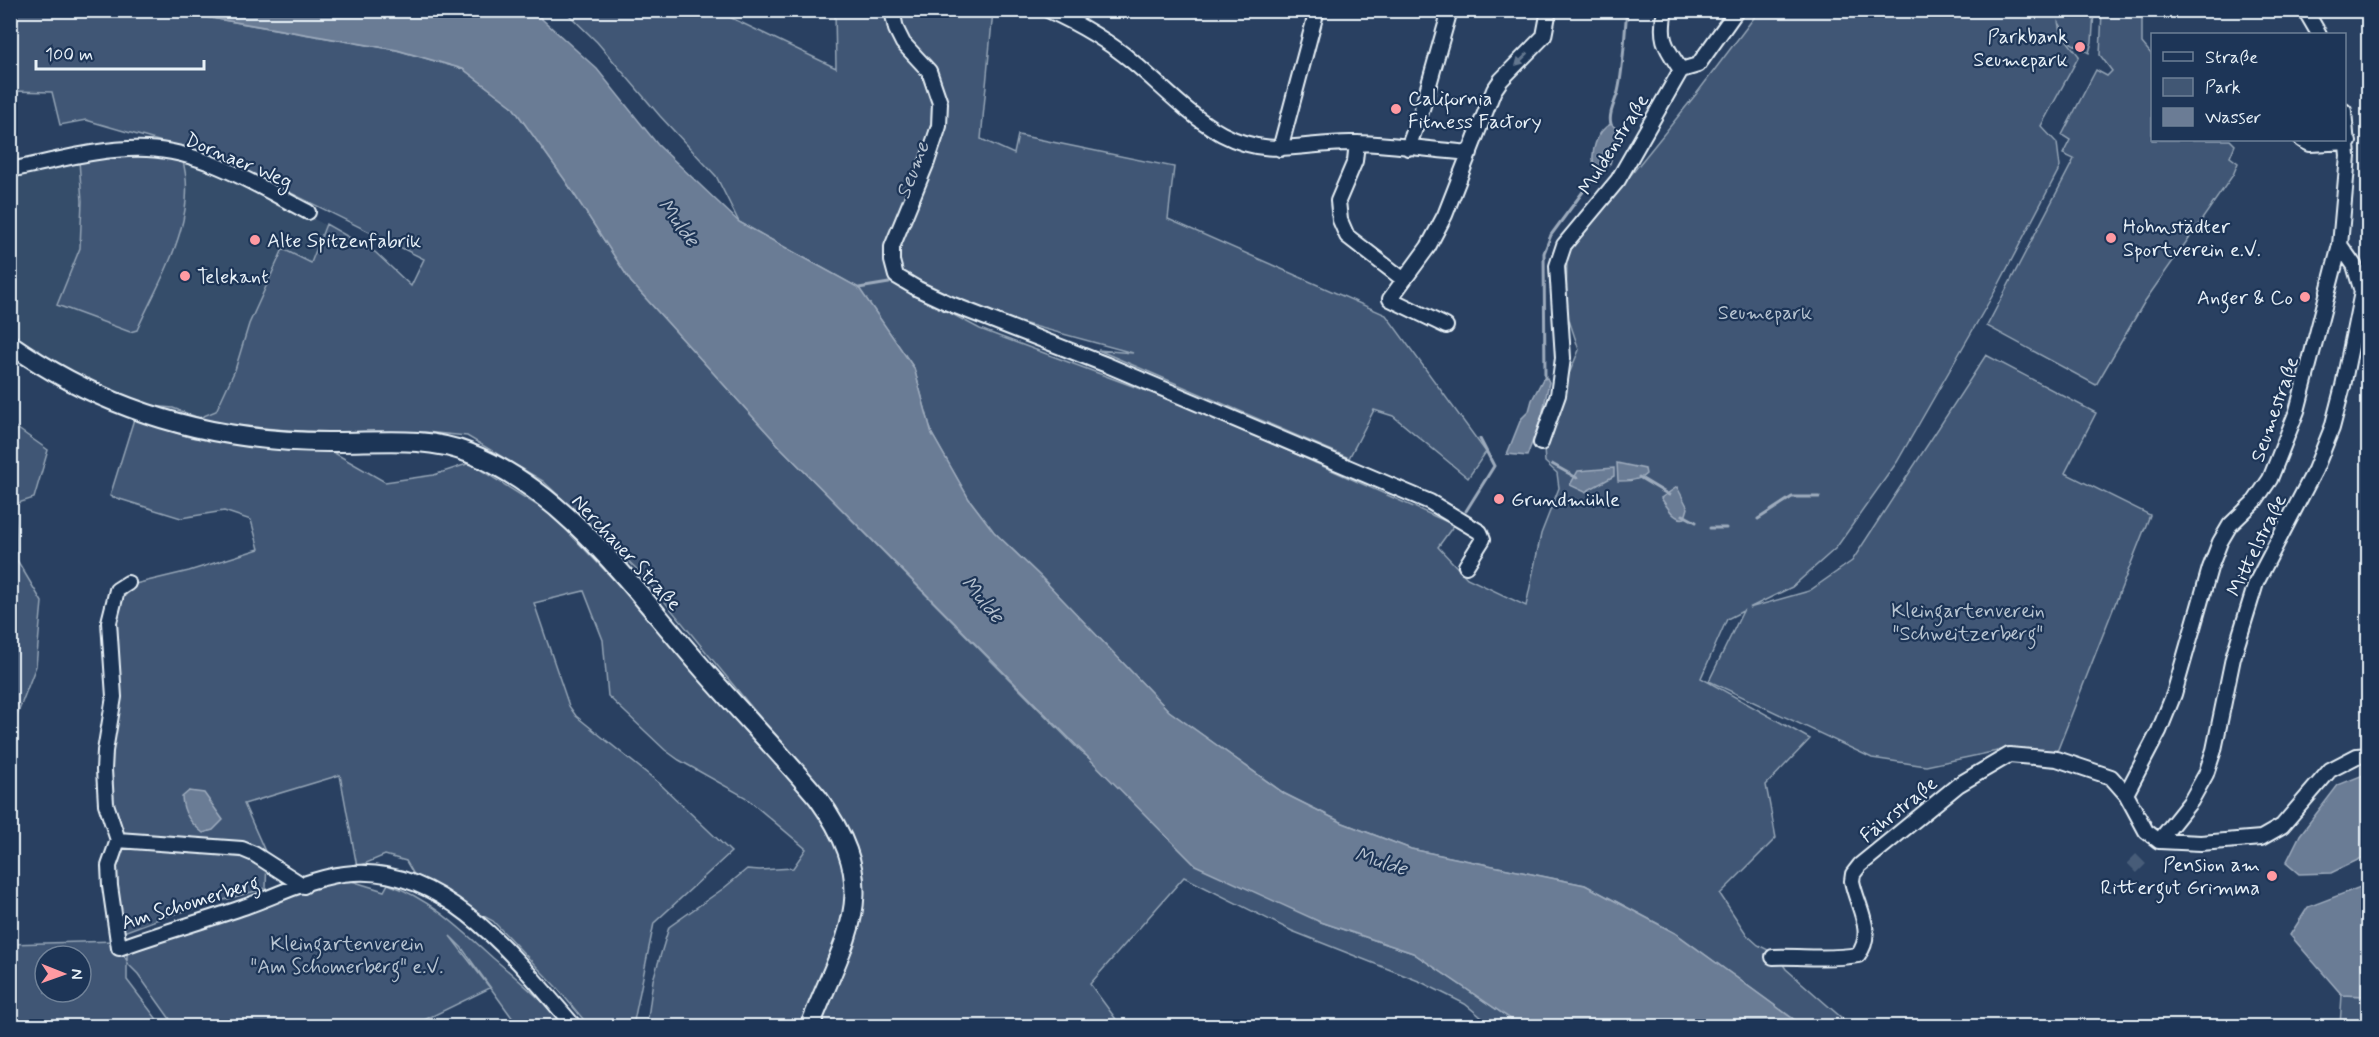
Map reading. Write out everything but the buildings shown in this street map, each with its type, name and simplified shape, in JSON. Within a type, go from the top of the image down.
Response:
[{"type":"main road","name":"Nerchauer Straße","points":[[10,344],[39,364],[69,380],[153,417],[196,429],[288,440],[414,442],[441,445],[467,452],[510,474],[561,512],[625,578],[692,657],[811,789],[833,818],[846,845],[854,872],[853,914],[841,952],[810,1026]]},
{"type":"street","points":[[892,10],[896,28],[903,43],[929,71],[940,103],[939,126],[927,162],[892,247],[892,261],[896,276],[918,290],[948,303],[1127,373],[1430,502],[1480,532],[1483,539],[1481,546],[1466,566]]},
{"type":"street","points":[[1048,10],[1084,28],[1118,50],[1202,120],[1222,134],[1241,142],[1280,149],[1357,143],[1470,153]]},
{"type":"street","points":[[1280,149],[1317,10]]},
{"type":"street","points":[[1408,148],[1422,109],[1450,10]]},
{"type":"street","points":[[1446,326],[1390,299],[1428,248],[1445,215],[1494,90],[1545,36],[1549,10]]},
{"type":"street","points":[[1665,10],[1662,25],[1664,46],[1681,70]]},
{"type":"street","name":"Muldenstraße","points":[[1541,443],[1558,395],[1563,358],[1557,266],[1564,245],[1618,180],[1681,70],[1698,65],[1737,10]]},
{"type":"street","points":[[2305,10],[2318,33]]},
{"type":"street","name":"Seumestraße","points":[[2127,794],[2159,731],[2174,694],[2210,568],[2220,542],[2230,525],[2263,490],[2279,460],[2302,394],[2340,245],[2349,142],[2346,123]]},
{"type":"street","points":[[2304,141],[2310,144],[2349,142]]},
{"type":"street","points":[[1357,143],[1355,162],[1338,201],[1340,220],[1347,236],[1404,279]]},
{"type":"street","name":"Dornaer Weg","points":[[10,170],[114,150],[147,149],[177,153],[246,180],[308,212]]},
{"type":"street","points":[[2340,245],[2354,265],[2368,312]]},
{"type":"street","name":"Mittelstraße","points":[[2159,841],[2191,801],[2206,774],[2214,750],[2233,658],[2256,583],[2315,470],[2332,428],[2362,292]]},
{"type":"street","points":[[118,840],[106,804],[105,751],[114,698],[109,622],[117,590],[128,583]]},
{"type":"street","name":"Fährstraße","points":[[1773,957],[1840,958],[1858,955],[1867,939],[1867,930],[1852,881],[1853,874],[1860,865],[1958,785],[2009,755],[2057,759],[2111,777],[2127,794]]},
{"type":"street","points":[[2127,794],[2146,831],[2159,841],[2201,843],[2261,838],[2282,826],[2330,770],[2357,756],[2368,755]]},
{"type":"street","name":"Am Schomerberg","points":[[304,886],[254,854],[242,849],[118,840],[109,866],[119,948],[304,886],[328,877],[355,873],[386,875],[418,885],[452,903],[510,952],[574,1026]]},
{"type":"shaded area","points":[[182,158],[258,189],[325,225],[311,263],[283,250],[249,324],[235,370],[216,411],[199,418],[173,408],[151,406],[59,365],[11,330],[11,175],[79,161],[82,201],[80,248],[57,305]]},
{"type":"green space","points":[[11,10],[171,11],[396,50],[463,69],[512,106],[565,180],[631,282],[782,449],[1081,752],[1318,921],[1413,953],[1521,1026],[1492,1026],[1465,1004],[1421,982],[1292,931],[1184,877],[1090,984],[1121,1026],[816,1026],[855,944],[861,921],[864,877],[859,860],[833,806],[641,573],[585,520],[543,481],[467,436],[425,432],[331,434],[242,426],[174,417],[151,406],[173,408],[199,418],[216,411],[235,370],[249,324],[283,249],[311,263],[326,224],[375,252],[411,286],[424,259],[243,169],[193,151],[86,120],[60,125],[52,92],[11,91]]},
{"type":"green space","points":[[2056,10],[2057,16],[2058,11],[2094,11],[2089,53],[2071,43],[2058,21],[2060,32],[2079,56],[2041,126],[2057,143],[2060,167],[1998,286],[1897,462],[1836,548],[1792,587],[1749,608],[1809,591],[1852,561],[1986,355],[2096,413],[2065,473],[2150,515],[2058,749],[2052,754],[2002,750],[1926,766],[1872,758],[1709,681],[1743,611],[1727,619],[1701,678],[1810,739],[1766,785],[1776,838],[1720,894],[1747,935],[1758,945],[1776,954],[1786,969],[1851,1026],[1803,1026],[1675,933],[1585,885],[1411,849],[1343,823],[1285,794],[1169,711],[1040,576],[994,532],[969,499],[932,434],[914,368],[859,288],[739,222],[716,176],[660,116],[597,42],[565,11],[717,11],[836,68],[835,11],[993,11],[981,139],[1014,154],[1018,135],[1174,167],[1168,219],[1386,315],[1486,452],[1468,478],[1393,416],[1374,410],[1349,458],[1098,350],[1133,353],[913,293],[980,329],[1202,412],[1454,525],[1438,547],[1467,578],[1526,606],[1541,534],[1559,488],[1557,473],[1545,462],[1543,436],[1579,350],[1566,311],[1567,254],[1697,93],[1759,11]]},
{"type":"green space","name":"Hohnstädter Sportverein e.V.","points":[[2102,11],[2142,11],[2142,43],[2151,54],[2151,141],[2231,141],[2235,145],[2230,157],[2238,163],[2233,175],[2145,301],[2096,385],[1987,326],[2074,159],[2063,154],[2070,140],[2062,135],[2096,70],[2107,76],[2112,71],[2100,55]]},
{"type":"green space","points":[[114,150],[182,158],[186,180],[186,203],[175,247],[137,330],[130,332],[57,305],[80,248],[82,201],[79,161]]},
{"type":"green space","points":[[134,419],[189,437],[289,451],[331,451],[385,482],[434,475],[470,463],[551,514],[634,601],[827,818],[840,841],[851,915],[804,1026],[647,1026],[653,980],[669,927],[747,869],[793,868],[806,849],[745,797],[665,750],[608,696],[603,640],[584,591],[534,603],[569,706],[576,716],[659,783],[731,852],[654,923],[633,1026],[589,1026],[557,988],[493,921],[417,880],[406,861],[385,855],[357,867],[340,775],[244,804],[267,856],[266,888],[164,917],[121,933],[115,893],[109,764],[121,697],[112,624],[118,604],[135,584],[189,571],[259,549],[251,520],[224,511],[181,518],[110,496]]},
{"type":"green space","points":[[11,424],[48,450],[34,498],[15,504],[17,560],[42,602],[36,666],[11,731]]},
{"type":"green space","name":"Kleingartenverein \"Am Schomerberg\" e.V.","points":[[345,879],[384,891],[388,884],[431,906],[444,916],[531,991],[567,1026],[506,1026],[513,1019],[462,948],[450,936],[490,988],[412,1026],[175,1026],[138,974],[127,963],[127,980],[162,1026],[11,1026],[10,944],[116,941],[127,961],[127,950],[171,931]]},
{"type":"green space","points":[[2342,995],[2368,996],[2368,1026],[2340,1026]]},
{"type":"water","name":"Mulde","points":[[171,11],[533,11],[597,69],[658,145],[739,222],[859,288],[914,368],[932,434],[969,499],[994,532],[1040,576],[1169,711],[1285,794],[1343,823],[1411,849],[1585,885],[1675,933],[1803,1026],[1521,1026],[1413,953],[1318,921],[1195,865],[782,449],[631,282],[565,180],[512,106],[463,69],[397,50]]},
{"type":"water","points":[[1611,124],[1618,130],[1620,137],[1615,144],[1610,164],[1599,170],[1595,168],[1593,162],[1595,143],[1602,131]]},
{"type":"water","points":[[1547,378],[1549,382],[1542,416],[1527,456],[1507,454],[1521,419],[1529,411],[1543,379]]},
{"type":"water","points":[[1617,463],[1645,469],[1646,474],[1629,481],[1618,481]]},
{"type":"water","points":[[1614,468],[1614,476],[1585,492],[1570,485],[1578,471]]},
{"type":"water","points":[[1677,487],[1688,508],[1685,518],[1674,515],[1661,498]]},
{"type":"water","points":[[2368,773],[2368,855],[2331,873],[2299,874],[2286,863],[2300,835],[2338,785]]},
{"type":"water","points":[[189,791],[204,793],[223,820],[213,830],[203,833],[188,818],[182,797]]},
{"type":"water","points":[[2368,884],[2368,996],[2342,995],[2290,935],[2308,907]]},
{"type":"waterway","points":[[1611,124],[1611,113],[1622,72],[1627,10]]},
{"type":"waterway","points":[[1545,378],[1544,253],[1551,235],[1599,170]]},
{"type":"waterway","name":"Seume","points":[[899,247],[904,234]]},
{"type":"waterway","name":"Seume","points":[[859,288],[889,283]]},
{"type":"waterway","points":[[1466,511],[1494,466],[1480,439]]},
{"type":"waterway","points":[[1552,464],[1577,478]]},
{"type":"waterway","points":[[1639,477],[1669,495]]},
{"type":"waterway","points":[[1758,519],[1792,497],[1819,497]]},
{"type":"waterway","points":[[1683,515],[1696,522]]},
{"type":"waterway","points":[[1710,528],[1726,528]]},
{"type":"tunnel","points":[[2132,868],[2141,859]]},
{"type":"place","name":"Parkbank Seumepark","points":[[2080,47]]},
{"type":"place","name":"California Fitness Factory","points":[[1396,109]]},
{"type":"place","name":"Hohnstädter Sportverein e.V.","points":[[2111,238]]},
{"type":"place","name":"Alte Spitzenfabrik","points":[[255,240]]},
{"type":"place","name":"Telekant","points":[[185,276]]},
{"type":"place","name":"Anger & Co","points":[[2305,297]]},
{"type":"place","name":"Grundmühle","points":[[1499,499]]},
{"type":"place","name":"Pension am Rittergut Grimma","points":[[2272,876]]},
{"type":"park label","name":"Seumepark","points":[[1765,312]]},
{"type":"park label","name":"Kleingartenverein \"Schweitzerberg\"","points":[[1968,622]]}]
